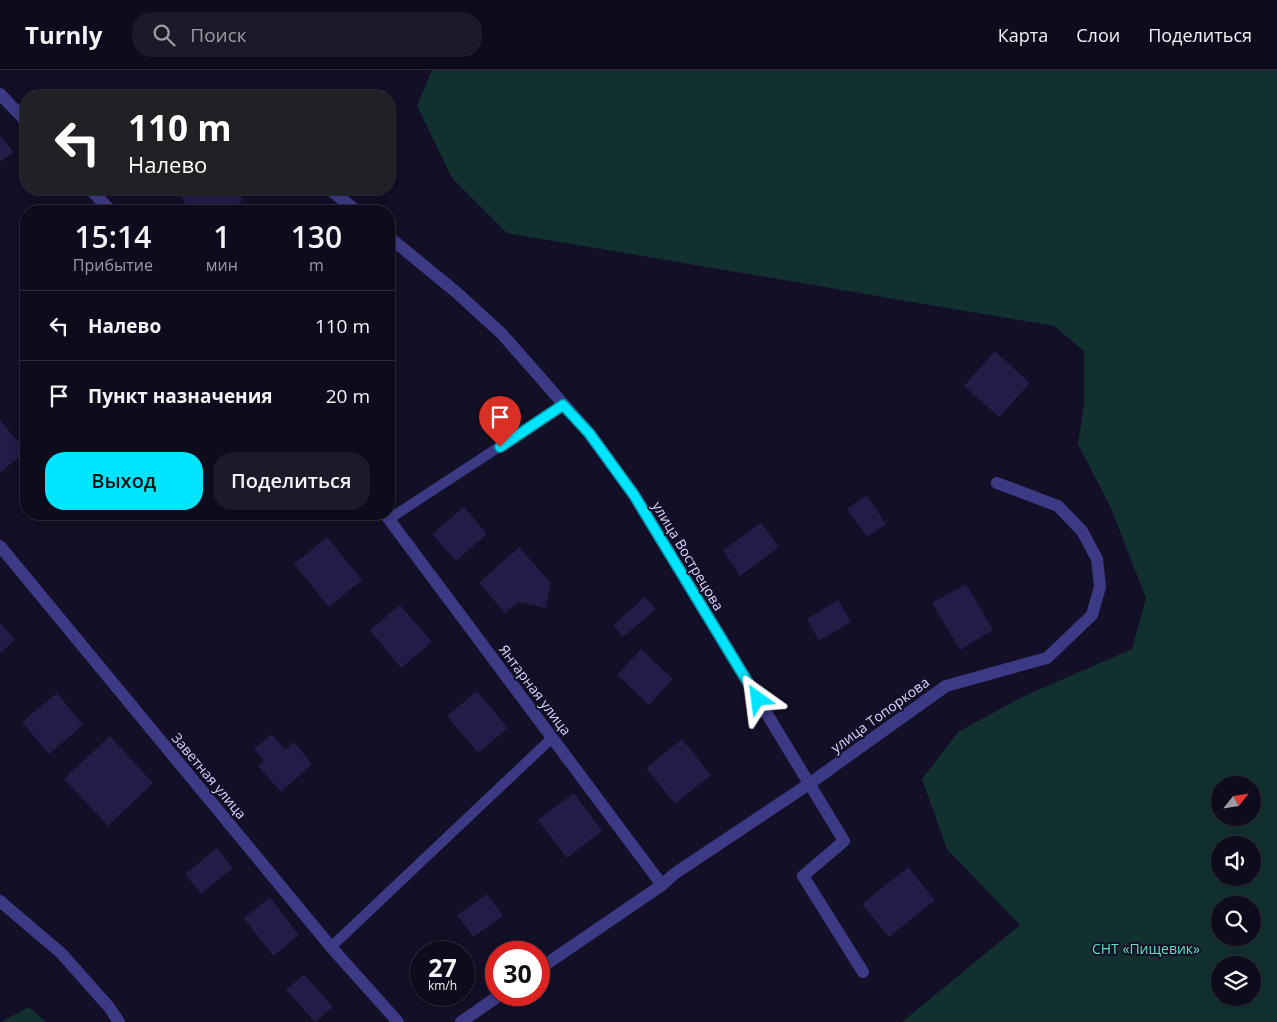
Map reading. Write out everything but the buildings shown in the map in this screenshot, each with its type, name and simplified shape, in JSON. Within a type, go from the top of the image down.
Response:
[{"type":"street","points":[[0,94],[20,116]]},
{"type":"street","points":[[96,195],[105,205]]},
{"type":"street","points":[[337,195],[349,205]]},
{"type":"street","name":"улица Вострецова","points":[[395,242],[456,292],[502,334],[589,433],[634,495],[844,841],[803,876],[863,972]]},
{"type":"street","name":"улица Топоркова","points":[[550,961],[674,874],[809,784],[946,686],[1047,658],[1092,615],[1100,587],[1097,559],[1082,531],[1058,506],[997,483]]},
{"type":"street","name":"Янтарная улица","points":[[390,520],[662,884]]},
{"type":"street","name":"Заветная улица","points":[[0,546],[331,947],[398,1022]]},
{"type":"street","points":[[0,901],[61,953],[109,1007],[119,1022]]},
{"type":"street","points":[[461,1022],[485,1005]]},
{"type":"lane","points":[[395,511],[563,405]]},
{"type":"lane","points":[[331,947],[552,738]]},
{"type":"green space","name":"СНТ «Пищевик»","points":[[432,70],[1277,70],[1277,1022],[902,1022],[1020,925],[947,849],[922,779],[958,732],[1022,697],[1132,649],[1146,598],[1111,508],[1078,444],[1084,405],[1084,351],[1054,326],[507,233],[452,178],[417,106]]},
{"type":"green space","points":[[29,1007],[46,1022],[1,1022]]},
{"type":"route","points":[[500,447],[563,405],[589,433],[634,495],[758,699]]}]
